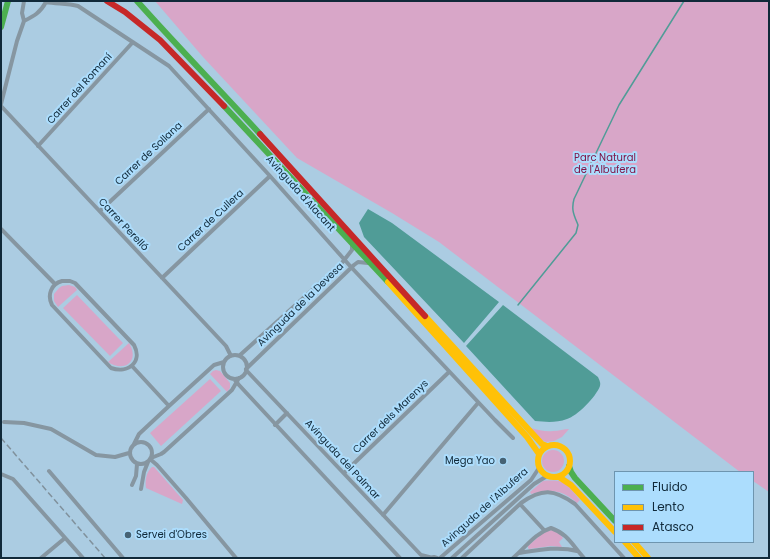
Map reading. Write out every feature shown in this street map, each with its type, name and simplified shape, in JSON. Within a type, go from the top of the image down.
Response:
[{"type":"main road","points":[[1,27],[8,1]]},
{"type":"main road","name":"Avinguda d'Alacant","points":[[107,1],[125,12],[160,40],[230,112],[416,313],[523,432],[539,454]]},
{"type":"main road","name":"Avinguda d'Alacant","points":[[137,1],[166,34],[231,102],[542,444],[547,446]]},
{"type":"main road","points":[[559,477],[567,470],[569,466],[569,456],[566,451],[559,446],[547,446],[542,449],[537,461],[541,471],[547,476],[559,477],[571,485],[614,531]]},
{"type":"main road","points":[[569,466],[575,478],[614,520]]},
{"type":"main road","points":[[625,543],[639,558]]},
{"type":"main road","points":[[635,543],[648,558]]},
{"type":"street","points":[[1,105],[17,41],[24,21],[22,12],[24,1]]},
{"type":"street","points":[[24,21],[37,14],[46,2]]},
{"type":"street","name":"Avinguda d'Alacant","points":[[46,2],[78,6],[169,66],[345,259],[351,268],[512,438]]},
{"type":"street","name":"Carrer del Romaní","points":[[38,146],[133,42]]},
{"type":"street","name":"Carrer Perelló","points":[[1,105],[226,346],[231,356]]},
{"type":"street","name":"Carrer de Sollana","points":[[100,211],[209,109]]},
{"type":"street","name":"Carrer de Cullera","points":[[162,278],[270,176]]},
{"type":"street","points":[[1,229],[55,284]]},
{"type":"street","name":"Avinguda de la Devesa","points":[[239,356],[345,259],[352,250],[352,244]]},
{"type":"street","name":"Avinguda de la Devesa","points":[[246,370],[358,262],[370,264]]},
{"type":"street","points":[[62,281],[70,281],[75,283],[129,340],[135,349],[136,355],[132,366],[128,369],[116,370],[100,357],[52,305],[50,301],[50,294],[55,284],[62,281]]},
{"type":"street","points":[[231,356],[239,356],[243,358],[245,362],[246,370],[242,376],[236,380],[232,390],[164,452],[141,464],[137,464],[131,460],[129,453],[130,449],[139,434],[214,365],[224,362],[231,356]]},
{"type":"street","points":[[224,362],[223,366],[225,374],[229,378],[236,380],[400,558]]},
{"type":"street","points":[[132,366],[170,406]]},
{"type":"street","name":"Avinguda del Palmar","points":[[246,370],[421,555],[428,558]]},
{"type":"street","name":"Carrer dels Marenys","points":[[344,473],[449,372]]},
{"type":"street","points":[[383,515],[478,403]]},
{"type":"street","points":[[275,424],[287,414]]},
{"type":"street","points":[[4,422],[24,423],[51,430],[96,455],[115,457],[129,453]]},
{"type":"street","points":[[134,444],[137,442],[148,444],[151,450],[150,460],[144,472],[141,489]]},
{"type":"street","points":[[150,460],[157,465],[186,498],[236,558]]},
{"type":"street","points":[[132,485],[136,476],[137,464]]},
{"type":"street","name":"Avinguda de l'Albufera","points":[[440,558],[531,480],[539,468]]},
{"type":"street","points":[[49,471],[123,558]]},
{"type":"street","points":[[1,474],[13,479],[83,558]]},
{"type":"street","name":"Avinguda de l'Albufera","points":[[452,558],[534,484],[547,476]]},
{"type":"street","points":[[462,558],[520,504],[539,493],[547,492],[567,498],[575,504],[623,557]]},
{"type":"street","points":[[520,504],[544,530]]},
{"type":"street","points":[[513,558],[536,536],[544,530],[551,528],[562,533],[584,558]]},
{"type":"street","points":[[41,558],[65,538]]},
{"type":"street","points":[[519,553],[556,549],[570,549],[578,551]]},
{"type":"street","points":[[428,558],[437,558]]},
{"type":"green space","name":"Parc Natural de l'Albufera","points":[[155,1],[769,1],[769,492],[754,482],[754,471],[739,471],[439,242],[297,158],[203,57]]},
{"type":"green space","points":[[69,285],[75,287],[77,290],[58,307],[54,301],[54,294],[62,286]]},
{"type":"green space","points":[[77,295],[123,343],[110,356],[63,308]]},
{"type":"green space","points":[[129,343],[133,355],[132,360],[129,363],[125,366],[120,366],[108,362]]},
{"type":"green space","points":[[216,370],[220,371],[230,383],[230,388],[227,392],[210,374]]},
{"type":"green space","points":[[210,379],[221,391],[161,446],[150,433]]},
{"type":"green space","points":[[531,428],[548,431],[569,429],[562,437],[554,441],[546,442],[540,439]]},
{"type":"green space","points":[[549,450],[557,450],[564,457],[564,465],[557,472],[549,472],[542,465],[542,457]]},
{"type":"green space","points":[[154,467],[183,500],[182,504],[146,488],[146,477],[148,471]]},
{"type":"green space","points":[[543,481],[557,481],[565,484],[580,500],[577,503],[566,495],[556,491],[544,491],[531,494],[530,492]]},
{"type":"green space","points":[[552,530],[558,532],[563,538],[559,542],[562,547],[551,546],[528,548],[528,546],[544,532]]},
{"type":"shaded area","points":[[368,209],[392,223],[499,302],[464,343],[364,237],[359,223]]},
{"type":"shaded area","points":[[503,305],[598,377],[600,386],[595,395],[581,410],[571,417],[555,422],[535,421],[466,346]]},
{"type":"waterway","points":[[518,305],[576,233],[578,225],[573,209],[574,199],[619,105],[684,1]]},
{"type":"railway","points":[[1,438],[105,558]]},
{"type":"traffic: fast","points":[[1,27],[8,1]]},
{"type":"traffic: fast","points":[[137,1],[260,134]]},
{"type":"traffic: fast","points":[[224,106],[388,282]]},
{"type":"traffic: fast","points":[[569,466],[575,478],[614,520]]},
{"type":"traffic: slow","points":[[388,282],[527,437],[539,454]]},
{"type":"traffic: slow","points":[[425,316],[542,444],[547,446]]},
{"type":"traffic: slow","points":[[551,445],[557,445],[567,452],[570,461],[569,467],[563,474],[557,477],[551,477],[541,470],[538,464],[538,458],[545,448],[551,445]]},
{"type":"traffic: slow","points":[[559,477],[571,485],[614,531]]},
{"type":"traffic: slow","points":[[626,543],[639,558]]},
{"type":"traffic: slow","points":[[635,543],[648,558]]},
{"type":"traffic: jam","points":[[107,1],[125,12],[160,40],[224,106]]},
{"type":"traffic: jam","points":[[260,134],[425,316]]},
{"type":"place","name":"Mega Yao","points":[[503,461]]},
{"type":"place","name":"Servei d'Obres","points":[[128,535]]}]
